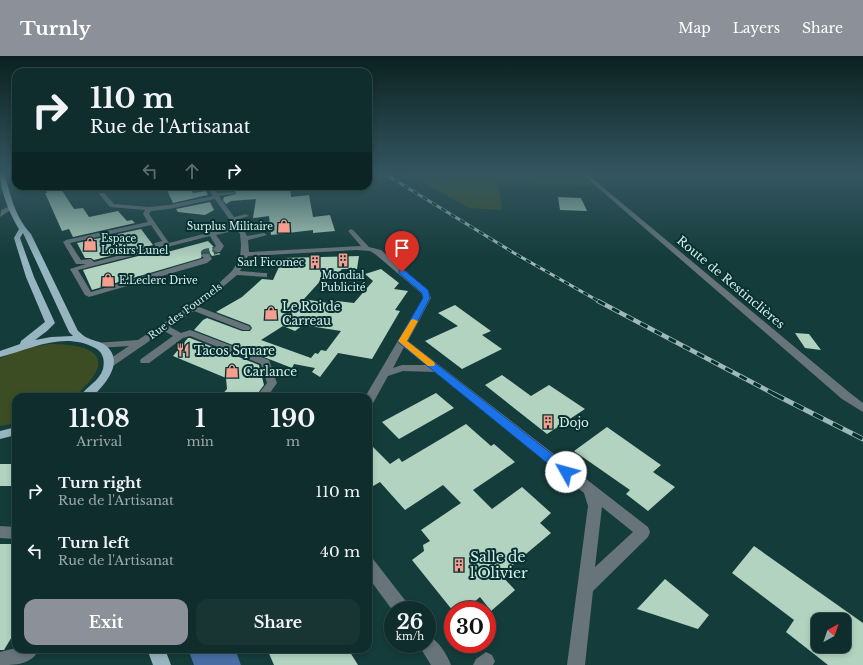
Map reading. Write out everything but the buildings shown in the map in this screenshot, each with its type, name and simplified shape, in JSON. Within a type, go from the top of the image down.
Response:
[{"type":"main road","points":[[10,202],[21,230],[28,234],[74,332],[84,340],[98,345],[106,353],[109,364],[103,378],[90,393]]},
{"type":"main road","points":[[19,347],[50,323],[49,314],[40,303],[16,238],[21,230]]},
{"type":"main road","points":[[0,354],[19,347],[47,341],[84,340]]},
{"type":"main road","points":[[158,653],[162,665]]},
{"type":"street","points":[[109,202],[112,206],[149,209],[179,202]]},
{"type":"street","points":[[220,202],[243,234],[246,243],[245,254],[367,249],[378,252],[426,292],[426,298],[372,395]]},
{"type":"street","name":"Route de Restinclières","points":[[618,202],[846,396],[863,408]]},
{"type":"street","points":[[0,215],[3,211],[12,207]]},
{"type":"street","points":[[149,209],[146,214],[166,242],[84,262],[79,262],[66,242],[152,223]]},
{"type":"street","points":[[232,219],[246,216]]},
{"type":"street","points":[[206,256],[208,259],[204,261],[89,294],[74,269],[239,227]]},
{"type":"street","points":[[351,231],[367,249]]},
{"type":"street","points":[[212,234],[220,246],[217,250]]},
{"type":"street","points":[[244,239],[264,235]]},
{"type":"street","name":"Rue des Fournels","points":[[109,364],[164,328],[224,283],[241,264],[245,254]]},
{"type":"street","points":[[234,273],[264,275]]},
{"type":"street","points":[[192,308],[246,328]]},
{"type":"street","points":[[164,328],[180,336]]},
{"type":"street","points":[[145,361],[180,336],[190,332],[265,362],[272,383],[264,393]]},
{"type":"street","points":[[402,341],[643,532],[585,588]]},
{"type":"street","name":"Rue des Fournels","points":[[98,345],[141,342]]},
{"type":"street","points":[[384,374],[402,368],[437,369]]},
{"type":"street","points":[[576,665],[595,506],[590,490]]},
{"type":"street","points":[[0,532],[12,533]]},
{"type":"street","points":[[372,569],[395,601]]},
{"type":"street","points":[[0,661],[18,657],[24,653]]},
{"type":"street","points":[[433,653],[442,665]]},
{"type":"green space","points":[[459,202],[501,202],[502,210],[469,208]]},
{"type":"green space","points":[[50,344],[81,347],[90,351],[96,356],[98,363],[96,372],[78,393],[12,393],[12,424],[0,426],[0,358],[28,348]]},
{"type":"water","points":[[190,653],[236,653],[241,665],[194,665]]},
{"type":"tunnel","points":[[206,256],[205,253],[217,250]]},
{"type":"railway","points":[[431,202],[514,253],[600,302]]},
{"type":"railway","points":[[598,301],[776,395]]},
{"type":"railway","points":[[774,394],[863,439]]},
{"type":"slow traffic","points":[[413,321],[402,341],[431,364]]},
{"type":"place","name":"Surplus Militaire","points":[[284,226]]},
{"type":"place","name":"Espace Loisirs Lunel","points":[[90,244]]},
{"type":"place","name":"Mondial Publicité","points":[[343,260]]},
{"type":"place","name":"Sarl Ficomec","points":[[315,262]]},
{"type":"place","name":"E.Leclerc Drive","points":[[108,280]]},
{"type":"place","name":"Le Roi de Carreau","points":[[271,313]]},
{"type":"place","name":"Tacos Square","points":[[183,350]]},
{"type":"place","name":"Carlance","points":[[232,371]]},
{"type":"place","name":"Dojo","points":[[548,422]]},
{"type":"place","name":"Salle de l'Olivier","points":[[459,565]]},
{"type":"route","points":[[402,272],[426,292],[426,298],[402,341],[566,472]]}]
